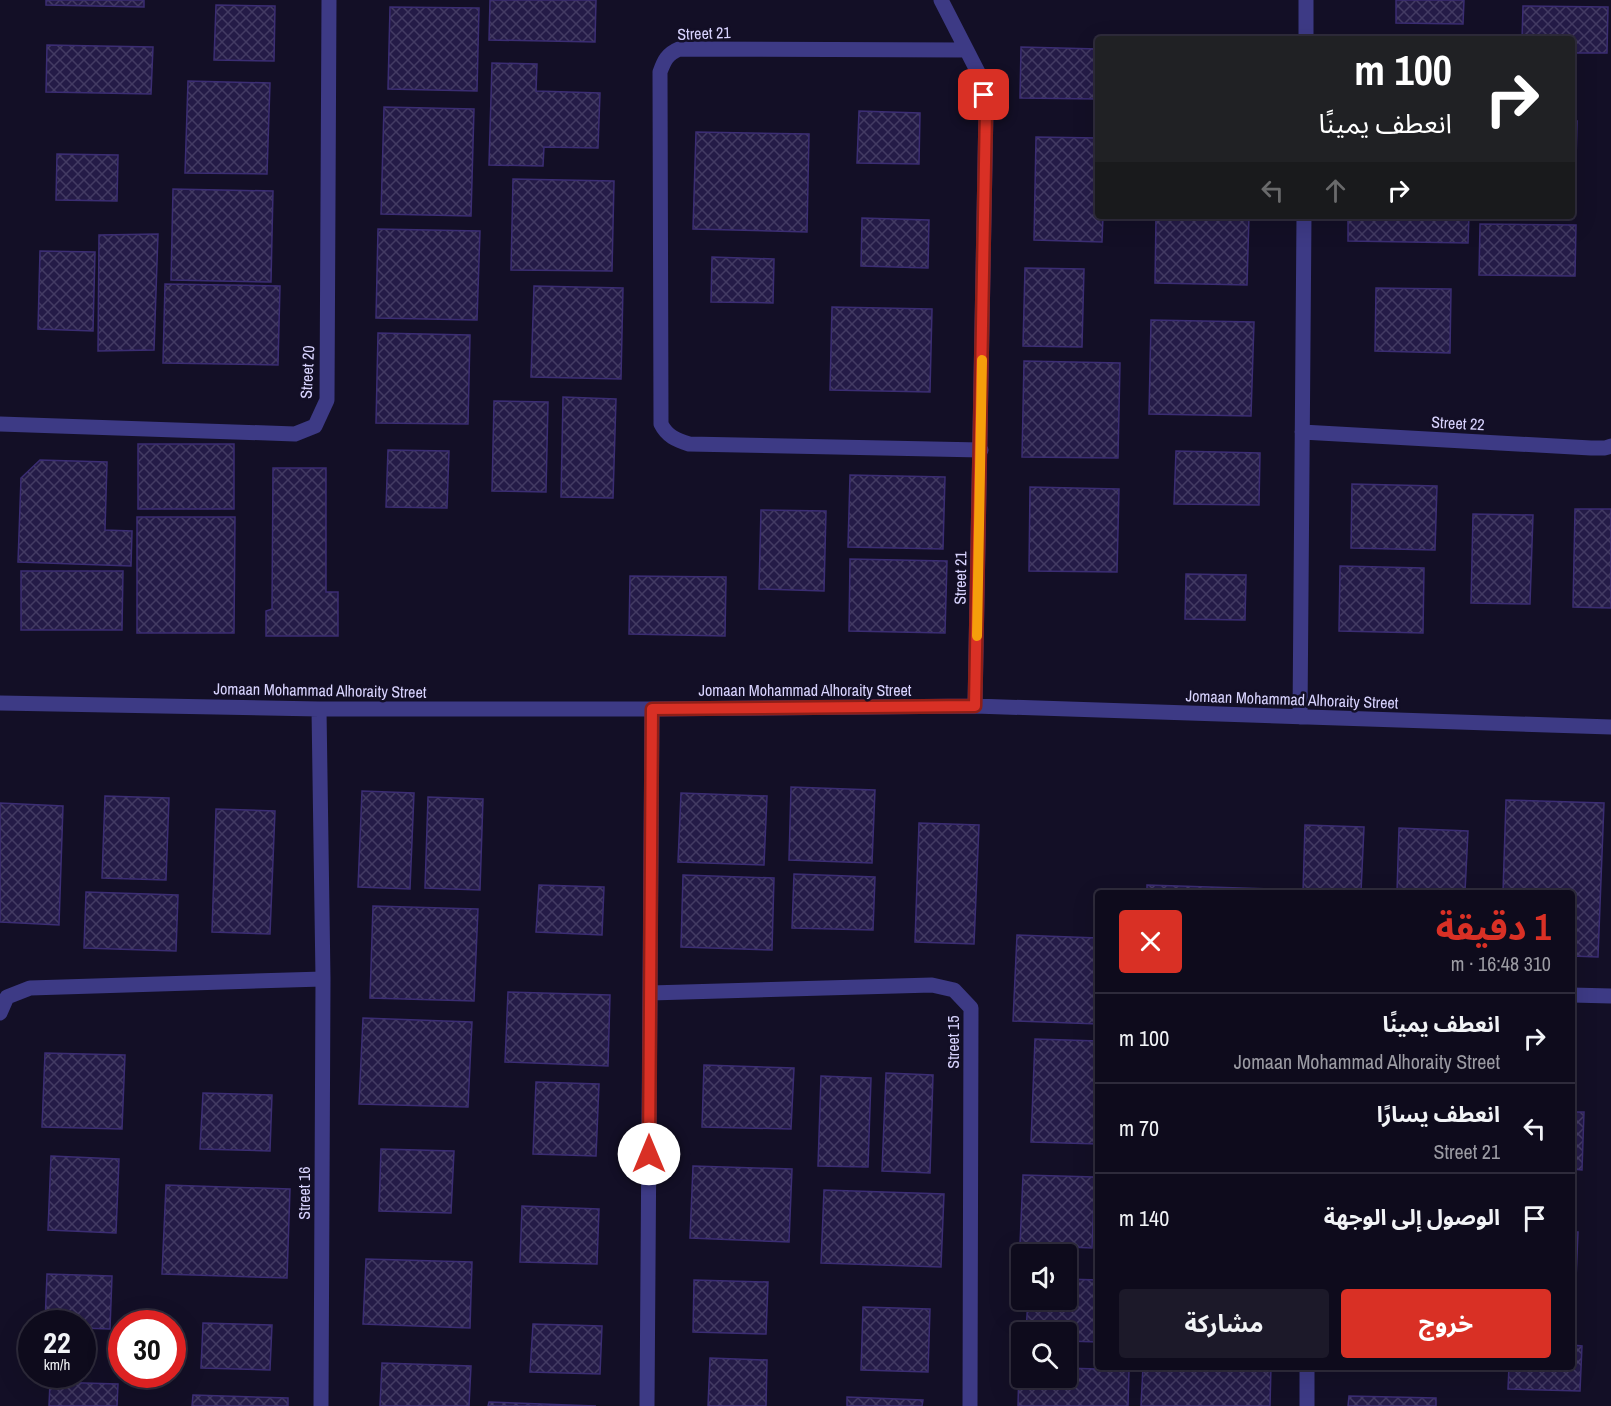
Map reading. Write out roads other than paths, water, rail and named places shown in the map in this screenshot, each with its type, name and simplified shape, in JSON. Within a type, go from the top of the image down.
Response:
[{"type":"street","name":"Street 20","points":[[0,424],[295,434],[315,426],[327,400],[329,0]]},
{"type":"street","points":[[941,0],[966,51]]},
{"type":"street","points":[[1306,0],[1306,36]]},
{"type":"street","name":"Street 21","points":[[975,706],[981,450],[986,109],[983,82],[966,51],[679,49],[667,56],[660,72],[661,424],[665,431],[672,438],[689,444],[981,450]]},
{"type":"street","points":[[1300,717],[1304,219]]},
{"type":"street","name":"Street 22","points":[[1302,432],[1591,448],[1611,446]]},
{"type":"street","name":"Jomaan Mohammad Alhoraity Street","points":[[0,703],[319,710],[975,706],[1611,727]]},
{"type":"street","points":[[647,1406],[652,709]]},
{"type":"street","name":"Street 16","points":[[319,710],[323,979],[321,1406]]},
{"type":"street","points":[[0,1013],[7,997],[30,988],[323,979]]},
{"type":"street","name":"Street 15","points":[[650,993],[932,986],[954,990],[971,1008],[970,1406]]},
{"type":"street","points":[[1575,995],[1611,996]]},
{"type":"street","points":[[1307,1370],[1307,1406]]}]
